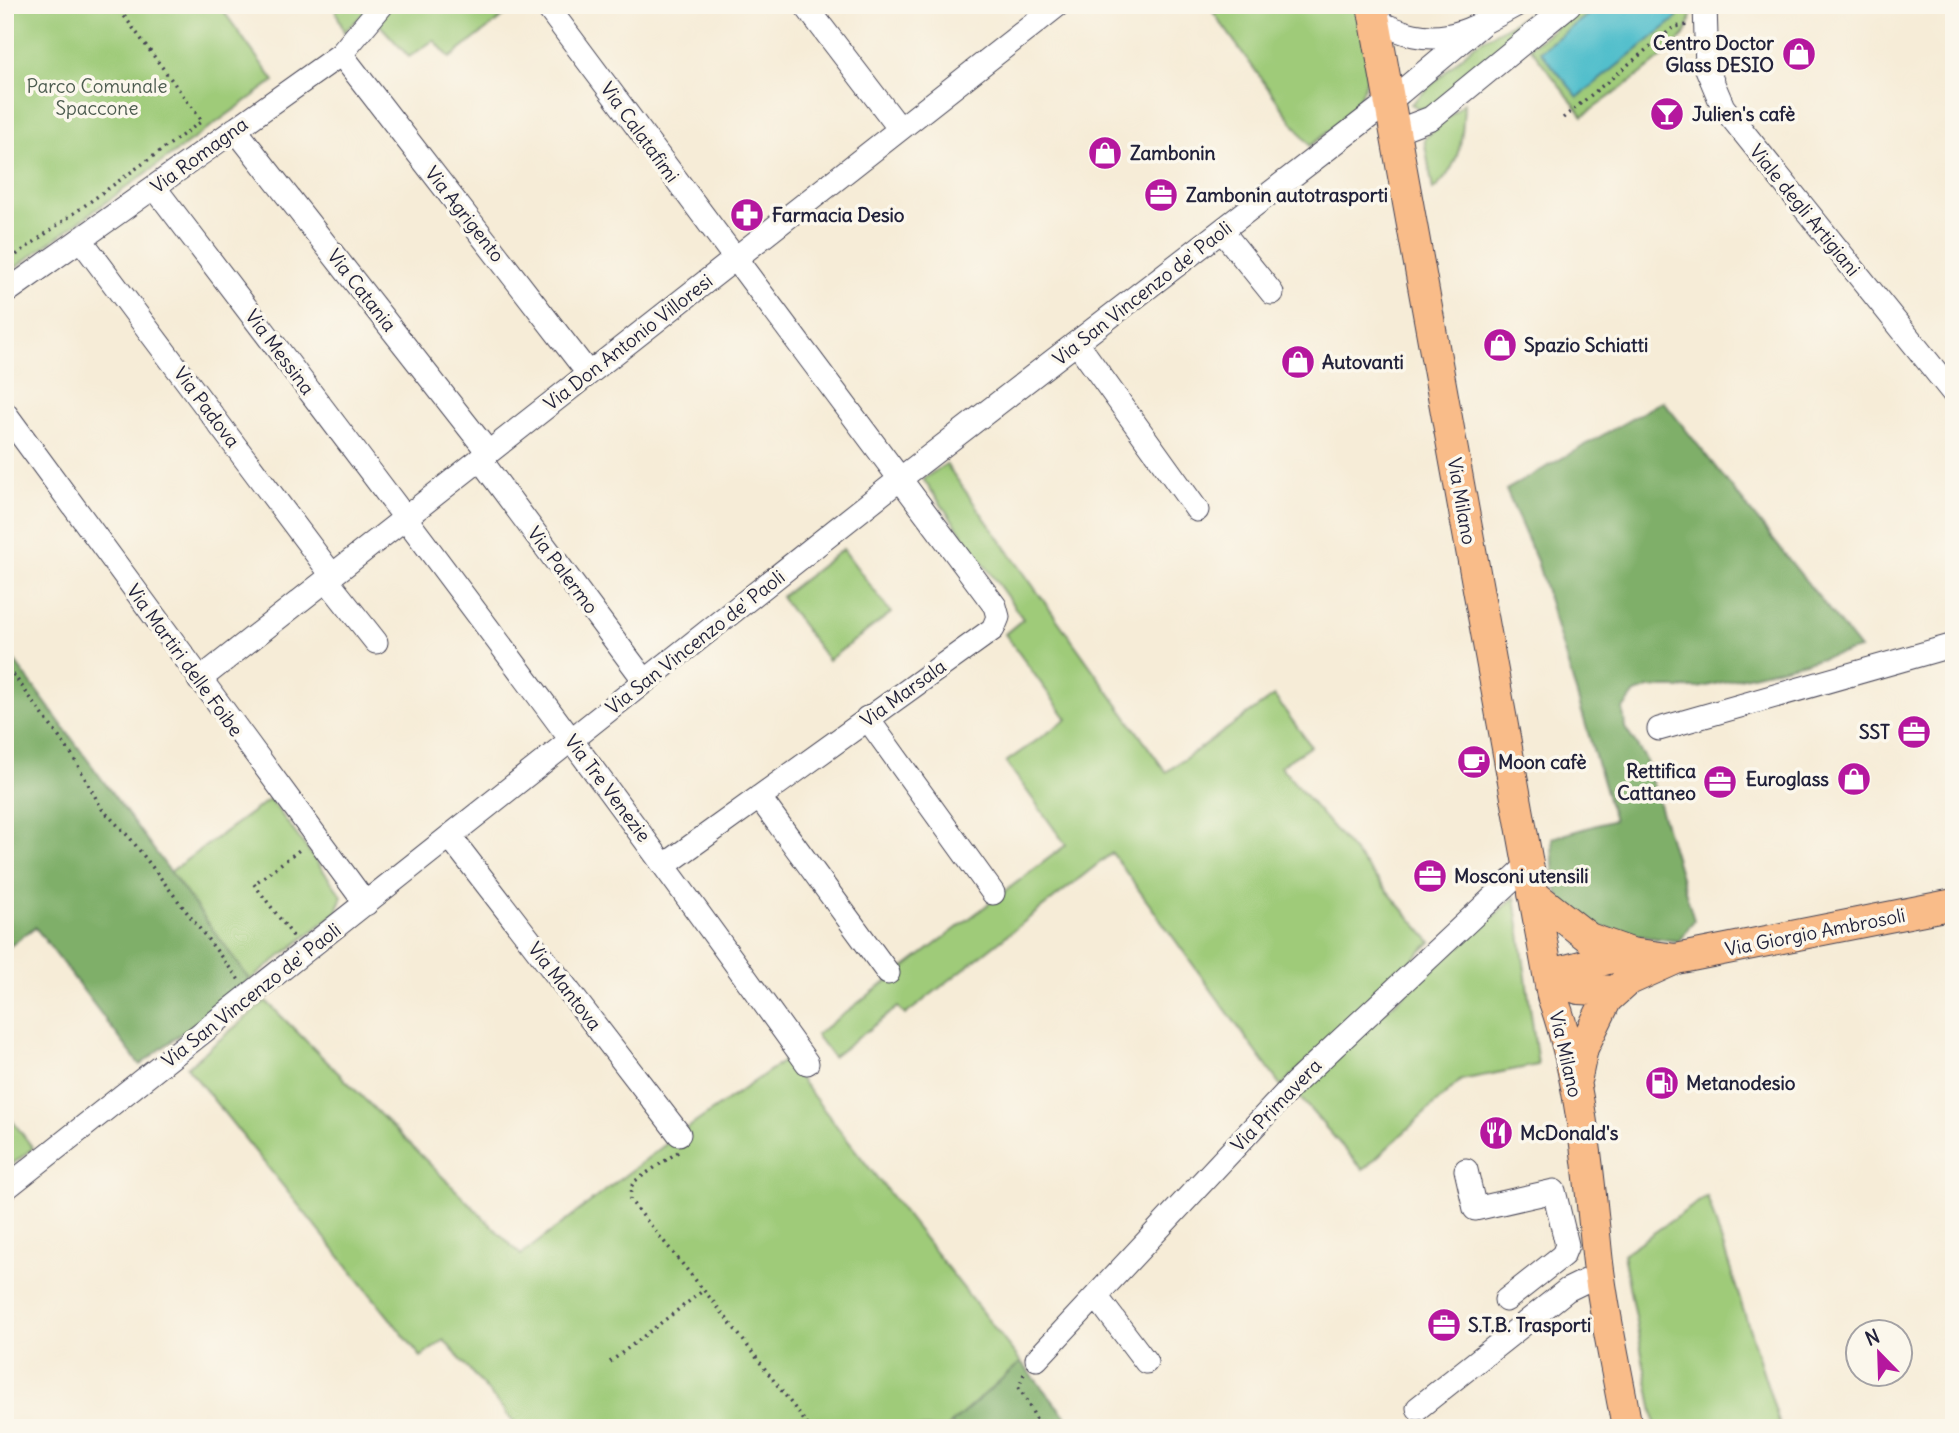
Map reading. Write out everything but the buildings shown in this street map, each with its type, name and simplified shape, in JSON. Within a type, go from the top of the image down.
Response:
[{"type":"main road","name":"Via Milano","points":[[1373,13],[1533,894],[1551,988],[1563,1027],[1575,1095],[1584,1198]]},
{"type":"main road","name":"Via Giorgio Ambrosoli","points":[[1533,894],[1589,938],[1630,953],[1676,959]]},
{"type":"main road","name":"Via Giorgio Ambrosoli","points":[[1575,1095],[1583,1048],[1607,999],[1627,982],[1676,959],[1954,904]]},
{"type":"main road","name":"Via Giorgio Ambrosoli","points":[[1551,988],[1562,971],[1630,953]]},
{"type":"main road","name":"Via Milano","points":[[1551,988],[1545,1033],[1584,1198]]},
{"type":"main road","points":[[1551,988],[1616,991]]},
{"type":"main road","points":[[1584,1198],[1599,1265],[1627,1428]]},
{"type":"street","name":"Via Romagna","points":[[5,293],[341,54],[382,5]]},
{"type":"street","name":"Via Calatafimi","points":[[546,5],[900,479]]},
{"type":"street","points":[[805,5],[901,129]]},
{"type":"street","name":"Via Don Antonio Villoresi","points":[[199,680],[1058,5]]},
{"type":"street","points":[[1373,13],[1424,39],[1444,37],[1481,25],[1516,5]]},
{"type":"street","points":[[1394,132],[1431,118],[1569,5]]},
{"type":"street","name":"Viale degli Artigiani","points":[[1705,14],[1707,69],[1723,107],[1954,394]]},
{"type":"street","name":"Via San Vincenzo de' Paoli","points":[[5,1189],[451,838],[900,479],[1389,101],[1481,25]]},
{"type":"street","name":"Via Agrigento","points":[[341,54],[588,373]]},
{"type":"street","name":"Via Catania","points":[[235,129],[484,456]]},
{"type":"street","name":"Via Messina","points":[[155,188],[406,517]]},
{"type":"street","points":[[1222,231],[1272,293]]},
{"type":"street","name":"Via Padova","points":[[81,240],[376,642]]},
{"type":"street","points":[[1077,342],[1197,510]]},
{"type":"street","name":"Via Martiri delle Foibe","points":[[5,413],[366,904]]},
{"type":"street","name":"Via Palermo","points":[[484,456],[645,681]]},
{"type":"street","name":"Via Marsala","points":[[665,865],[993,629],[998,617],[995,606],[900,479]]},
{"type":"street","name":"Via Tre Venezie","points":[[406,517],[665,865],[807,1063]]},
{"type":"street","points":[[1659,729],[1954,645]]},
{"type":"street","points":[[867,718],[993,893]]},
{"type":"street","points":[[759,797],[888,973]]},
{"type":"street","name":"Via Mantova","points":[[451,838],[679,1134]]},
{"type":"street","name":"Via Primavera","points":[[1037,1359],[1294,1084],[1528,865]]},
{"type":"street","points":[[1466,1170],[1475,1209],[1555,1191],[1567,1245],[1563,1255],[1506,1300]]},
{"type":"street","points":[[1418,1408],[1599,1265]]},
{"type":"street","points":[[1096,1296],[1146,1362]]},
{"type":"path","points":[[5,263],[202,121],[116,5]]},
{"type":"path","points":[[1563,118],[1674,27],[1705,14]]},
{"type":"path","points":[[5,663],[72,755],[102,809],[130,838],[240,982],[249,974]]},
{"type":"path","points":[[286,945],[295,938],[254,884],[306,845]]},
{"type":"path","points":[[679,1134],[682,1147],[635,1181],[631,1187],[630,1200],[705,1290],[810,1428]]},
{"type":"path","points":[[610,1362],[705,1290]]},
{"type":"path","points":[[1037,1359],[1022,1377],[1019,1387],[1041,1428]]},
{"type":"green space","name":"Parco Comunale Spaccone","points":[[5,5],[219,5],[274,81],[5,275]]},
{"type":"green space","points":[[339,5],[518,5],[450,58],[434,40],[409,57],[367,11],[344,32],[336,11]]},
{"type":"green space","points":[[1221,5],[1356,5],[1367,71],[1364,86],[1348,113],[1310,146],[1213,12]]},
{"type":"green space","points":[[1544,5],[1559,5],[1439,106],[1420,109],[1411,104],[1474,45]]},
{"type":"green space","points":[[1585,5],[1691,5],[1691,11],[1686,32],[1667,53],[1583,116],[1530,47]]},
{"type":"green space","points":[[1464,103],[1459,150],[1450,171],[1433,190],[1424,139]]},
{"type":"green space","points":[[1663,401],[1860,649],[1698,688],[1649,688],[1635,693],[1623,709],[1625,728],[1645,758],[1694,920],[1679,941],[1626,934],[1590,923],[1575,914],[1563,902],[1556,887],[1552,838],[1614,820],[1537,561],[1506,490]]},
{"type":"green space","points":[[946,464],[1166,772],[1274,696],[1311,746],[1280,766],[1431,942],[1281,1086],[1112,853],[905,1015],[898,1007],[833,1057],[816,1035],[1066,845],[1006,762],[1067,719],[1005,634],[1023,619],[923,479]]},
{"type":"green space","points":[[843,549],[891,613],[828,660],[781,597]]},
{"type":"green space","points":[[5,648],[250,980],[140,1065],[35,927],[5,950]]},
{"type":"green space","points":[[270,799],[342,896],[337,912],[250,980],[170,872]]},
{"type":"green space","points":[[1515,897],[1538,1065],[1461,1080],[1363,1170],[1294,1091]]},
{"type":"green space","points":[[266,1001],[521,1255],[679,1134],[785,1060],[1021,1362],[947,1428],[519,1428],[444,1340],[421,1357],[187,1067]]},
{"type":"green space","points":[[5,1111],[33,1148],[5,1170]]},
{"type":"green space","points":[[1707,1196],[1781,1428],[1656,1428],[1623,1254]]},
{"type":"green space","points":[[1021,1362],[1075,1428],[954,1428],[951,1424]]},
{"type":"water","points":[[1601,5],[1669,5],[1678,17],[1578,97],[1540,51]]},
{"type":"place","name":"Centro Doctor Glass DESIO","points":[[1799,54]]},
{"type":"place","name":"Julien's cafè","points":[[1667,114]]},
{"type":"place","name":"Zambonin","points":[[1105,153]]},
{"type":"place","name":"Zambonin autotrasporti","points":[[1161,195]]},
{"type":"place","name":"Farmacia Desio","points":[[747,215]]},
{"type":"place","name":"Spazio Schiatti","points":[[1500,345]]},
{"type":"place","name":"Autovanti","points":[[1298,362]]},
{"type":"place","name":"SST","points":[[1914,732]]},
{"type":"place","name":"Moon cafè","points":[[1474,762]]},
{"type":"place","name":"Euroglass","points":[[1854,779]]},
{"type":"place","name":"Rettifica Cattaneo","points":[[1720,782]]},
{"type":"place","name":"Mosconi utensili","points":[[1430,876]]},
{"type":"place","name":"Metanodesio","points":[[1662,1083]]},
{"type":"place","name":"McDonald's","points":[[1496,1133]]},
{"type":"place","name":"S.T.B. Trasporti","points":[[1444,1325]]}]
